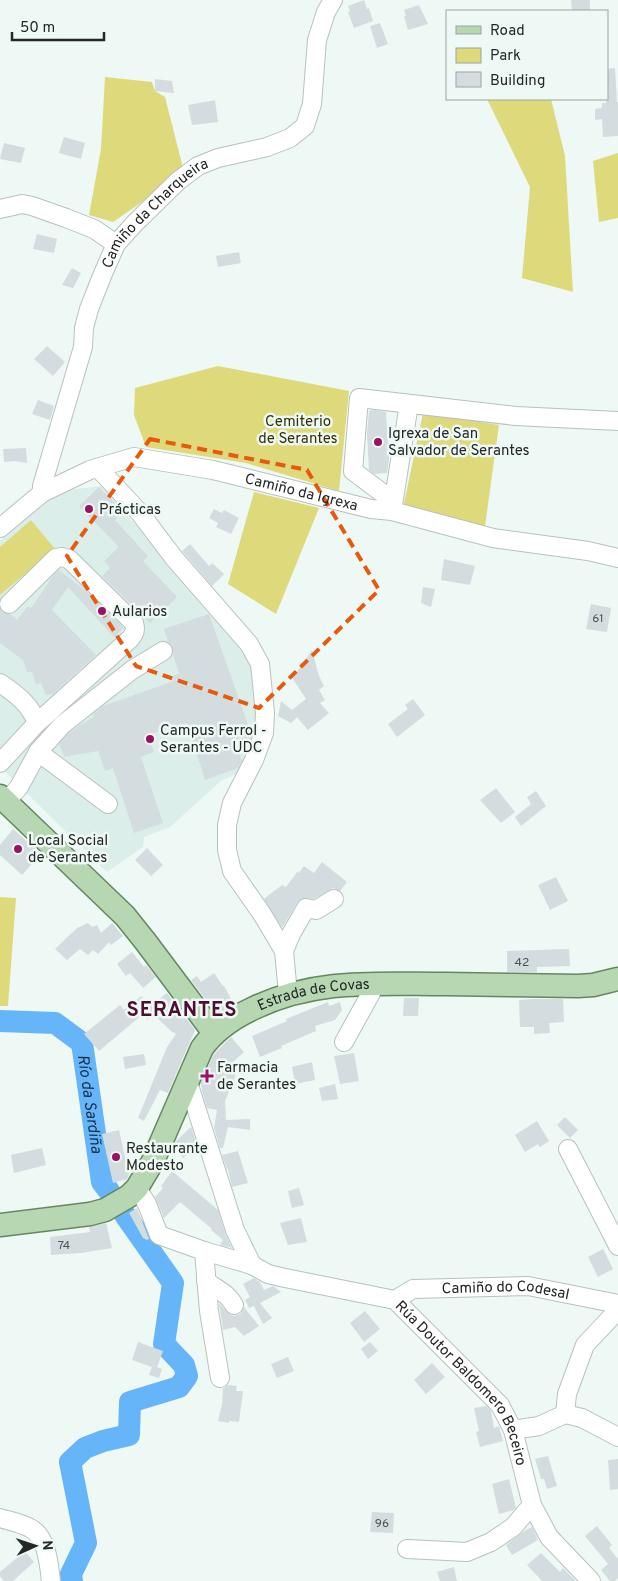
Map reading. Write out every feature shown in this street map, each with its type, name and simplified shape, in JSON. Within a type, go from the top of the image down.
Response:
[{"type":"main road","points":[[3,799],[125,916],[214,1032]]},
{"type":"main road","name":"Estrada de Covas","points":[[0,1225],[90,1214],[105,1210],[129,1196],[137,1188],[153,1161],[202,1048],[214,1032],[241,1014],[264,1003],[288,994],[329,986],[376,984],[578,986],[618,979]]},
{"type":"street","name":"Camiño da Charqueira","points":[[42,493],[42,486],[83,347],[84,328],[89,309],[116,244],[178,181],[198,166],[218,158],[268,147],[290,138],[305,126],[312,104],[317,40],[326,12],[333,0]]},
{"type":"street","points":[[0,209],[22,204],[32,206],[94,229],[116,244]]},
{"type":"street","points":[[392,511],[385,495],[353,471],[359,398],[516,416],[618,421]]},
{"type":"street","points":[[392,511],[408,404]]},
{"type":"street","name":"Camiño da Igrexa","points":[[0,528],[42,493],[90,470],[134,457],[212,470],[370,509],[392,511],[494,538],[588,551],[618,558]]},
{"type":"street","points":[[98,468],[140,513],[174,558],[249,644],[260,664],[266,713],[264,733],[254,760],[232,803],[227,825],[228,850],[232,871],[262,914],[284,951],[288,994]]},
{"type":"street","points":[[0,764],[37,723],[130,639],[135,630],[134,623],[76,565],[69,559],[62,557],[56,558],[9,604]]},
{"type":"street","points":[[3,799],[19,787],[38,752],[62,725],[132,670],[163,652]]},
{"type":"street","points":[[0,683],[20,697],[34,713],[37,723]]},
{"type":"street","points":[[38,752],[108,804]]},
{"type":"street","points":[[284,951],[291,934],[306,908],[316,910],[334,899]]},
{"type":"street","points":[[344,1042],[376,984]]},
{"type":"street","points":[[188,1079],[235,1230],[252,1266]]},
{"type":"street","points":[[568,1149],[618,1246]]},
{"type":"street","name":"Rúa Doutor Baldomero Beceiro","points":[[137,1188],[147,1204],[159,1235],[252,1266],[268,1274],[395,1300],[500,1405],[513,1430],[532,1505],[550,1536],[592,1581]]},
{"type":"street","points":[[204,1251],[209,1311],[220,1378]]},
{"type":"street","points":[[206,1281],[228,1295],[234,1305]]},
{"type":"street","name":"Camiño do Codesal","points":[[395,1300],[413,1289],[528,1286],[618,1304]]},
{"type":"street","points":[[565,1414],[567,1394],[585,1345],[618,1310]]},
{"type":"street","points":[[513,1430],[539,1426],[565,1414],[582,1418],[618,1437]]},
{"type":"street","points":[[407,1549],[467,1552],[490,1542],[513,1527],[532,1505]]},
{"type":"street","points":[[0,1518],[32,1528],[39,1535],[49,1558],[51,1581]]},
{"type":"highlighted area","points":[[150,439],[307,470],[379,590],[259,708],[136,666],[67,556]]},
{"type":"shaded area","points":[[101,486],[244,644],[260,696],[261,729],[242,772],[222,780],[170,827],[144,837],[143,847],[107,872],[0,767],[0,541],[41,505],[68,490]]},
{"type":"green space","points":[[105,77],[152,82],[155,91],[165,97],[183,168],[142,202],[113,222],[89,215],[101,149]]},
{"type":"green space","points":[[487,100],[551,100],[565,156],[573,292],[522,278],[530,187]]},
{"type":"green space","points":[[618,153],[618,218],[599,222],[593,161]]},
{"type":"green space","name":"Cemiterio de Serantes","points":[[218,366],[349,391],[339,491],[246,463],[146,447],[134,415],[135,388]]},
{"type":"green space","points":[[423,413],[499,425],[485,526],[403,508]]},
{"type":"green space","points":[[254,492],[319,508],[276,614],[228,584]]},
{"type":"green space","points":[[31,520],[55,549],[0,595],[0,547]]},
{"type":"green space","points":[[0,897],[16,898],[8,1006],[0,1006]]},
{"type":"building","points":[[364,0],[373,21],[354,28],[348,12],[350,11],[348,6]]},
{"type":"building","points":[[571,0],[590,0],[590,10],[572,10]]},
{"type":"building","points":[[419,5],[428,24],[408,30],[404,10]]},
{"type":"building","points":[[380,23],[388,44],[377,48],[370,26]]},
{"type":"building","points":[[615,68],[618,136],[603,137],[602,119],[595,120],[595,109],[602,108],[602,103],[606,103],[606,100],[608,100],[608,69]]},
{"type":"building","points":[[155,79],[172,81],[174,93],[155,91]]},
{"type":"building","points":[[215,100],[218,122],[192,125],[188,105]]},
{"type":"building","points":[[64,137],[85,143],[81,159],[59,153]]},
{"type":"building","points":[[4,143],[25,148],[21,163],[0,159]]},
{"type":"building","points":[[37,234],[57,239],[54,253],[33,249]]},
{"type":"building","points":[[239,252],[241,263],[218,267],[216,256]]},
{"type":"building","points":[[72,268],[81,273],[73,288],[62,285]]},
{"type":"building","points":[[47,346],[65,362],[53,376],[34,359]]},
{"type":"building","points":[[38,400],[54,406],[50,420],[32,414]]},
{"type":"building","name":"Igrexa de San Salvador de Serantes","points":[[369,411],[386,412],[389,459],[387,473],[374,474],[369,470],[367,434]]},
{"type":"building","points":[[26,448],[27,463],[4,462],[3,449]]},
{"type":"building","points":[[99,487],[123,512],[115,520],[148,556],[143,561],[177,597],[150,623],[102,576],[110,568],[104,561],[119,547],[79,506]]},
{"type":"building","points":[[214,509],[222,513],[224,510],[239,518],[231,534],[216,527],[218,523],[209,518]]},
{"type":"building","points":[[190,544],[209,566],[212,563],[224,574],[212,586],[182,551]]},
{"type":"building","points":[[444,559],[475,566],[470,585],[441,580]]},
{"type":"building","points":[[59,570],[85,590],[124,628],[114,637],[68,587],[52,610],[96,655],[53,694],[46,695],[41,683],[36,684],[32,672],[27,672],[23,660],[0,643],[0,609],[17,620],[27,607],[32,607],[52,577]]},
{"type":"building","points":[[423,587],[435,589],[431,607],[421,603]]},
{"type":"building","points":[[591,604],[611,608],[607,632],[586,629]]},
{"type":"building","points":[[209,614],[252,736],[249,742],[237,746],[242,761],[238,768],[205,780],[187,723],[148,735],[154,752],[141,757],[163,823],[134,833],[113,768],[105,771],[98,751],[64,757],[59,744],[78,726],[94,717],[93,714],[103,706],[174,681],[173,676],[179,673],[172,646],[168,642],[164,629]]},
{"type":"building","points":[[312,650],[319,676],[324,686],[319,690],[325,700],[320,703],[329,713],[308,730],[297,717],[291,723],[278,716],[281,701],[292,710],[306,699],[291,676],[296,673]]},
{"type":"building","points":[[413,699],[425,715],[397,737],[388,724],[408,709],[405,705]]},
{"type":"building","points":[[496,788],[515,812],[501,823],[480,800]]},
{"type":"building","points":[[536,791],[546,806],[521,826],[515,817],[531,804],[527,797]]},
{"type":"building","name":"Local Social de Serantes","points":[[13,829],[41,854],[22,875],[0,855],[0,845]]},
{"type":"building","points":[[147,848],[163,865],[151,876],[135,860]]},
{"type":"building","points":[[322,862],[347,882],[340,891],[333,888],[314,899],[301,899],[282,928],[264,899],[282,885],[286,887],[304,866],[314,873]]},
{"type":"building","points":[[556,877],[568,901],[550,910],[538,885]]},
{"type":"building","points":[[88,923],[92,927],[97,925],[101,933],[112,923],[123,936],[111,945],[109,942],[98,954],[93,950],[88,955],[80,949],[67,960],[55,949],[77,928]]},
{"type":"building","points":[[569,949],[570,966],[537,967],[537,972],[507,972],[507,951]]},
{"type":"building","points":[[132,952],[144,967],[146,965],[156,977],[143,988],[130,973],[126,976],[117,964]]},
{"type":"building","points":[[214,973],[234,1004],[217,1015],[191,980],[197,976],[201,982]]},
{"type":"building","points":[[167,993],[195,1030],[168,1093],[160,1090],[144,1121],[138,1118],[167,1047],[176,1034],[154,1015],[147,1020],[143,1014],[99,1051],[84,1034],[120,1005],[124,1010],[141,996],[150,1006]]},
{"type":"building","points":[[404,998],[419,998],[418,1016],[403,1016]]},
{"type":"building","points":[[563,999],[564,1022],[549,1023],[550,1033],[534,1034],[534,1027],[520,1027],[519,1000]]},
{"type":"building","points":[[328,1002],[329,1006],[340,1002],[342,1010],[335,1020],[315,1026],[316,1031],[260,1057],[252,1036],[287,1021],[286,1019]]},
{"type":"building","points":[[231,1037],[244,1052],[230,1065],[238,1070],[225,1101],[226,1120],[250,1119],[250,1130],[228,1127],[223,1148],[220,1148],[214,1128],[217,1110],[207,1108],[201,1083],[213,1055]]},
{"type":"building","points":[[354,1053],[359,1081],[340,1084],[334,1056]]},
{"type":"building","points":[[144,1054],[146,1065],[125,1069],[123,1057]]},
{"type":"building","points":[[312,1062],[315,1080],[295,1084],[292,1067]]},
{"type":"building","points":[[335,1084],[338,1099],[322,1101],[319,1088]]},
{"type":"building","points":[[565,1117],[578,1130],[570,1138],[557,1125]]},
{"type":"building","points":[[537,1121],[549,1141],[540,1147],[538,1144],[525,1152],[515,1135]]},
{"type":"building","points":[[191,1127],[197,1145],[183,1158],[173,1149],[176,1141]]},
{"type":"building","name":"Restaurante Modesto","points":[[119,1130],[129,1175],[127,1179],[113,1183],[102,1134]]},
{"type":"building","points":[[42,1148],[46,1165],[14,1173],[11,1155]]},
{"type":"building","points":[[238,1151],[248,1183],[232,1187],[228,1169],[222,1155]]},
{"type":"building","points":[[172,1171],[218,1210],[232,1248],[220,1245],[223,1240],[180,1202],[164,1218],[155,1197],[163,1188],[161,1186]]},
{"type":"building","points":[[299,1188],[304,1205],[292,1208],[288,1191]]},
{"type":"building","points":[[137,1208],[149,1239],[147,1240],[143,1238],[129,1213]]},
{"type":"building","points":[[301,1218],[307,1242],[288,1245],[280,1223]]},
{"type":"building","points":[[106,1223],[112,1248],[51,1255],[50,1237],[90,1232],[89,1227]]},
{"type":"building","points":[[603,1249],[613,1269],[598,1277],[588,1257]]},
{"type":"building","points":[[254,1278],[260,1282],[264,1290],[273,1286],[281,1292],[260,1303],[272,1318],[263,1324],[254,1306],[249,1308],[245,1300],[250,1297],[243,1284]]},
{"type":"building","points":[[219,1303],[229,1314],[234,1316],[240,1314],[244,1307],[259,1326],[244,1336],[235,1327],[223,1330]]},
{"type":"building","points":[[365,1311],[380,1329],[364,1342],[350,1323]]},
{"type":"building","points":[[138,1342],[163,1351],[157,1367],[162,1369],[159,1378],[149,1375],[152,1367],[132,1360]]},
{"type":"building","points":[[370,1342],[378,1351],[368,1359],[361,1349]]},
{"type":"building","points":[[288,1357],[294,1371],[277,1378],[271,1364]]},
{"type":"building","points":[[432,1363],[445,1377],[426,1394],[414,1380]]},
{"type":"building","points":[[228,1385],[237,1386],[236,1391],[243,1391],[239,1422],[218,1421],[223,1388]]},
{"type":"building","points":[[486,1406],[491,1411],[494,1428],[499,1426],[503,1441],[480,1447],[476,1432],[479,1431],[474,1408]]},
{"type":"building","points":[[548,1456],[557,1486],[547,1489],[544,1479],[541,1479],[535,1459]]},
{"type":"building","points":[[618,1459],[618,1489],[610,1490],[608,1460]]},
{"type":"building","points":[[509,1479],[516,1508],[499,1514],[492,1484]]},
{"type":"building","points":[[372,1512],[394,1513],[393,1533],[370,1532]]},
{"type":"building","points":[[597,1526],[612,1545],[609,1548],[618,1557],[618,1578],[615,1581],[610,1581],[601,1570],[608,1564],[585,1536]]},
{"type":"building","points":[[532,1527],[538,1540],[512,1555],[506,1545]]},
{"type":"building","points":[[25,1551],[34,1562],[13,1581],[4,1581],[0,1576],[0,1572]]},
{"type":"building","points":[[541,1553],[560,1572],[563,1568],[576,1581],[542,1581],[527,1565]]},
{"type":"building","points":[[454,1567],[457,1581],[440,1581],[437,1572]]},
{"type":"waterway","name":"Río da Sardiña","points":[[0,1021],[55,1023],[82,1043],[102,1182],[109,1191]]},
{"type":"waterway","name":"Río da Sardiña","points":[[72,1581],[71,1574],[86,1543],[70,1462],[85,1448],[103,1441],[129,1435],[130,1402],[179,1387],[187,1376],[184,1365],[164,1344],[173,1283],[125,1215]]},
{"type":"place","name":"Igrexa de San Salvador de Serantes","points":[[378,442]]},
{"type":"place","name":"Prácticas","points":[[89,509]]},
{"type":"place","name":"Aularios","points":[[102,611]]},
{"type":"place","name":"Campus Ferrol - Serantes - UDC","points":[[150,739]]},
{"type":"place","name":"Local Social de Serantes","points":[[18,849]]},
{"type":"place","name":"Farmacia de Serantes","points":[[207,1076]]},
{"type":"place","name":"Restaurante Modesto","points":[[116,1157]]},
{"type":"district","name":"SERANTES","points":[[182,1009]]}]
